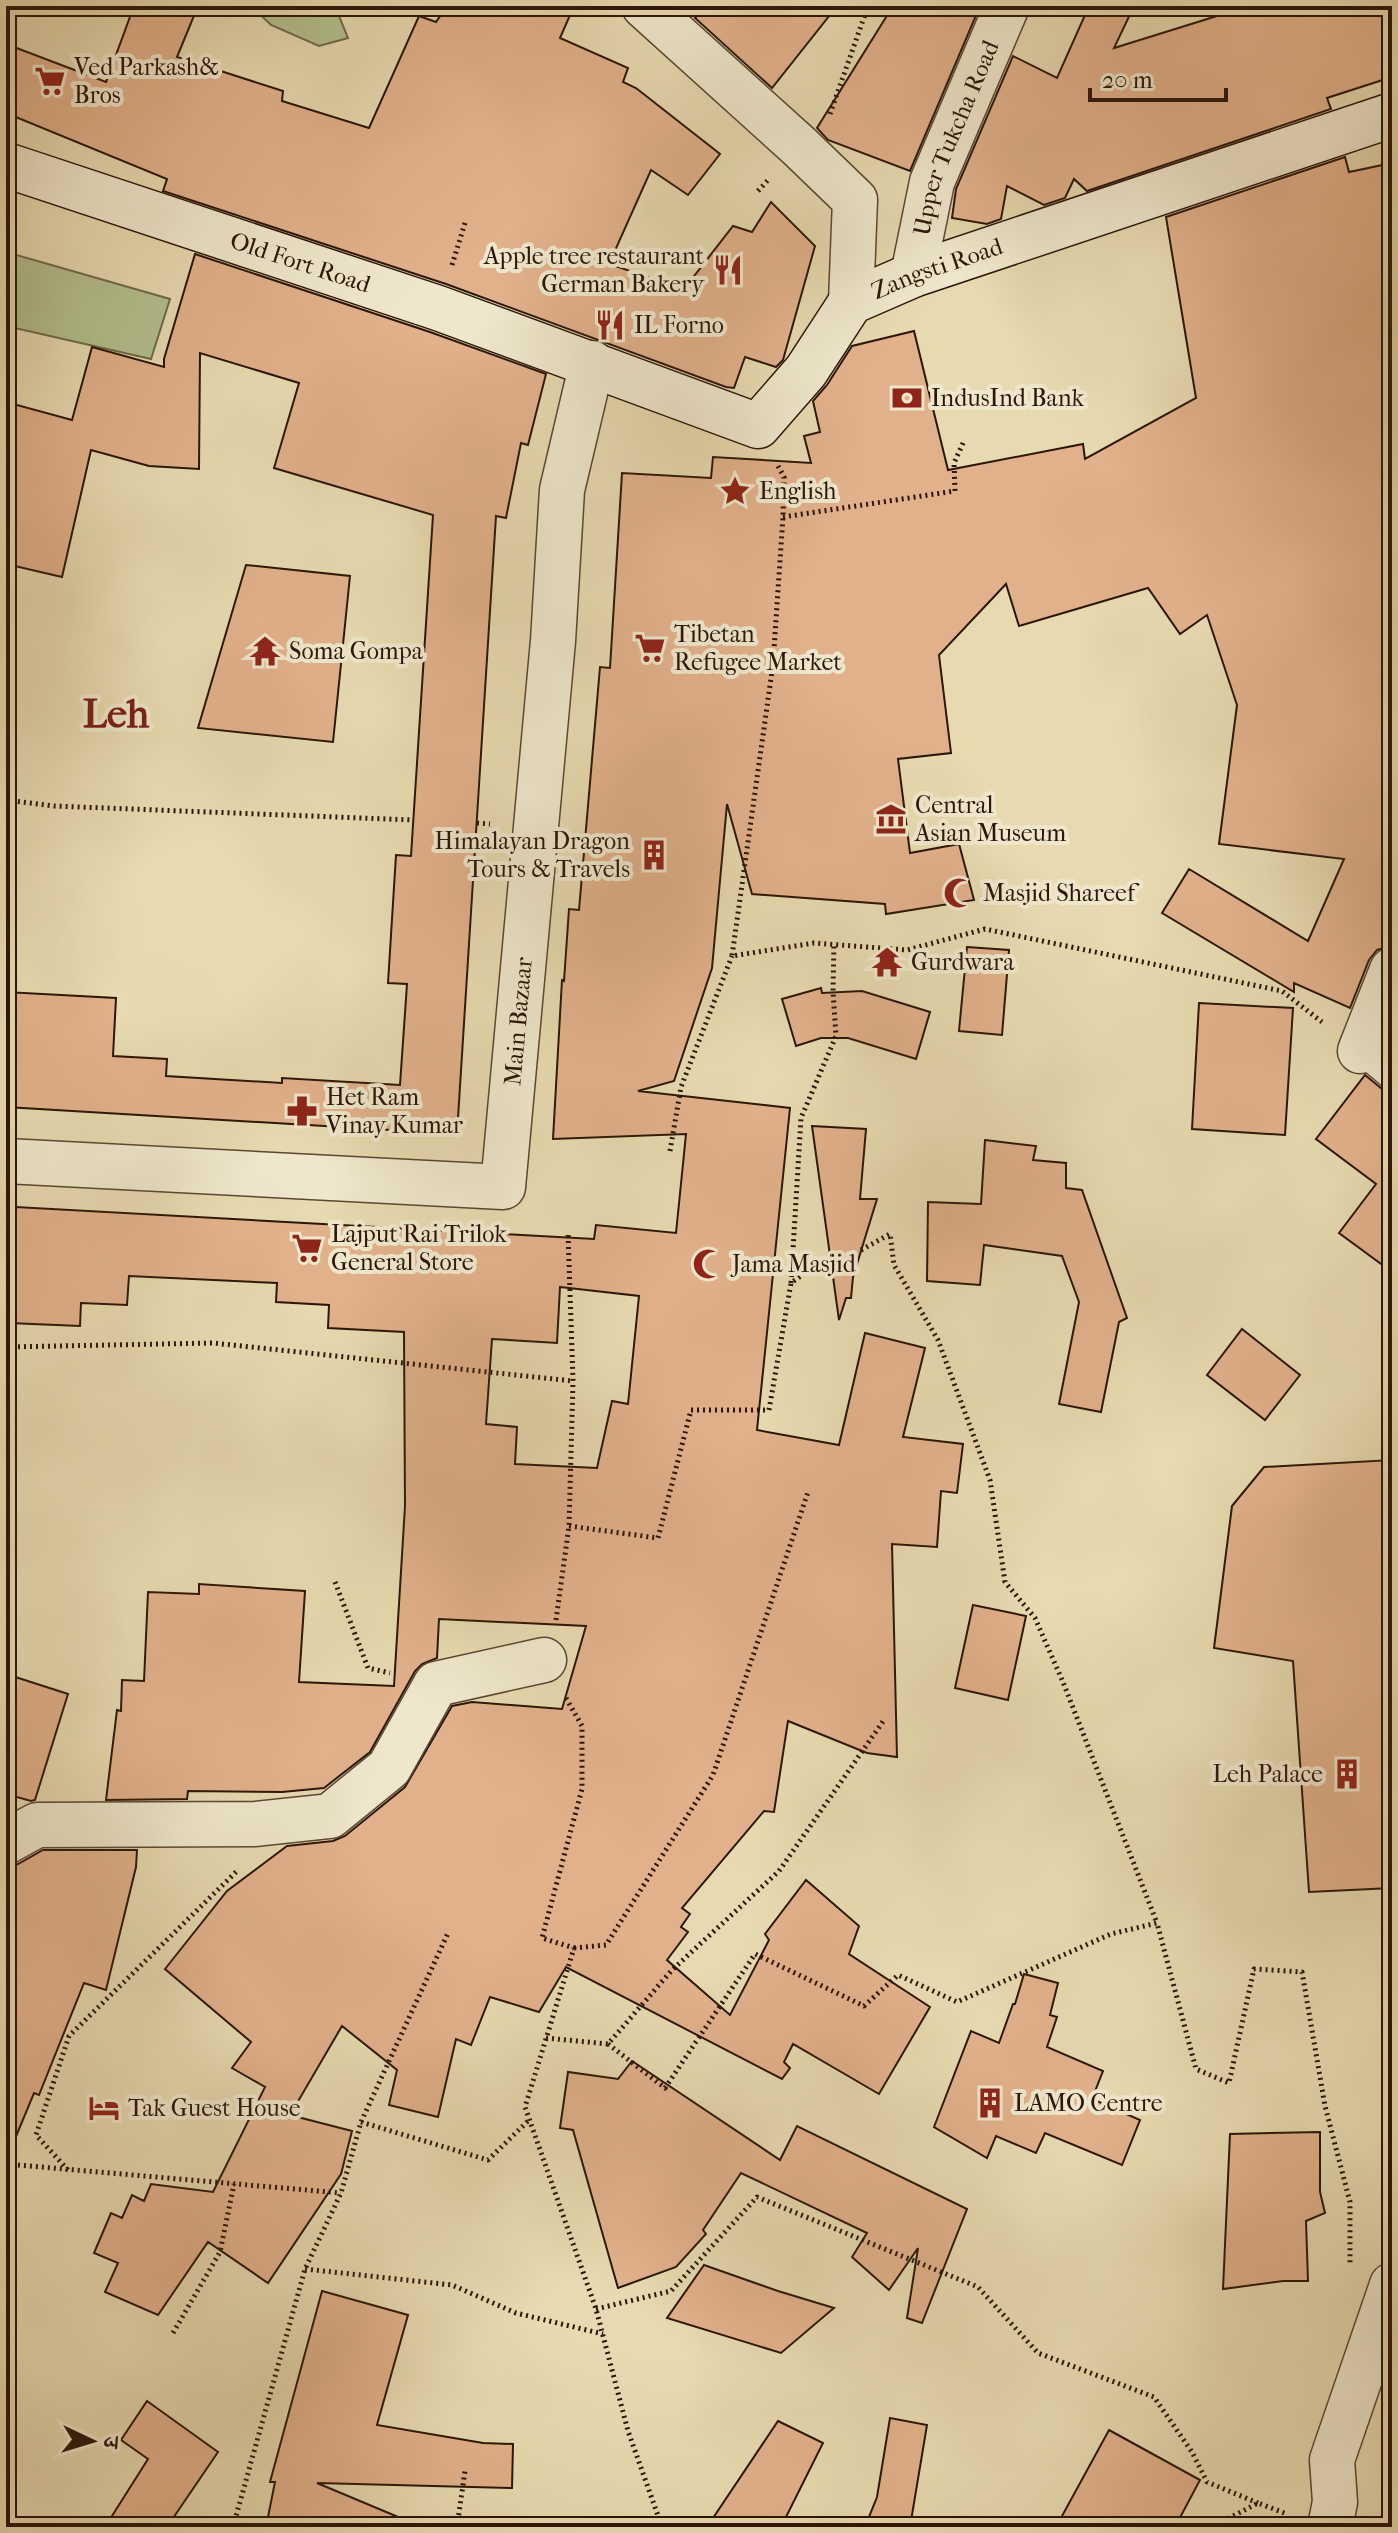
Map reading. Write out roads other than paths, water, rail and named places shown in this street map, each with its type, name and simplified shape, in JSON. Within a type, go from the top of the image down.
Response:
[{"type":"street","name":"Zangsti Road","points":[[644,6],[855,200],[851,302],[913,275],[1137,215],[1392,115]]},
{"type":"street","name":"Upper Tukcha Road","points":[[913,275],[932,182],[1007,6]]},
{"type":"street","name":"Old Fort Road","points":[[6,165],[438,308],[758,426],[806,371],[851,302]]},
{"type":"street","name":"Main Bazaar","points":[[6,1161],[503,1187],[553,641],[562,490],[592,363]]},
{"type":"street","points":[[1376,1064],[1392,970]]},
{"type":"street","points":[[6,1842],[37,1825],[256,1824],[330,1816],[389,1768],[436,1684],[544,1660]]},
{"type":"street","points":[[1314,2522],[1335,2502],[1332,2460],[1392,2285]]},
{"type":"place","name":"Ved Parkash& Bros","points":[[50,81]]},
{"type":"place","name":"Apple tree restaurant German Bakery","points":[[728,270]]},
{"type":"place","name":"IL Forno","points":[[610,325]]},
{"type":"place","name":"IndusInd Bank","points":[[907,398]]},
{"type":"place","name":"English","points":[[735,491]]},
{"type":"place","name":"Tibetan Refugee Market","points":[[650,648]]},
{"type":"place","name":"Soma Gompa","points":[[265,651]]},
{"type":"place","name":"Central Asian Museum","points":[[891,819]]},
{"type":"place","name":"Himalayan Dragon Tours & Travels","points":[[654,855]]},
{"type":"place","name":"Masjid Shareef","points":[[959,893]]},
{"type":"place","name":"Gurdwara","points":[[887,962]]},
{"type":"place","name":"Het Ram Vinay Kumar","points":[[302,1111]]},
{"type":"place","name":"Lajput Rai Trilok General Store","points":[[307,1248]]},
{"type":"place","name":"Jama Masjid","points":[[708,1264]]},
{"type":"place","name":"Leh Palace","points":[[1347,1774]]},
{"type":"place","name":"LAMO Centre","points":[[990,2103]]},
{"type":"place","name":"Tak Guest House","points":[[104,2108]]},
{"type":"district","name":"Leh","points":[[116,714]]}]
